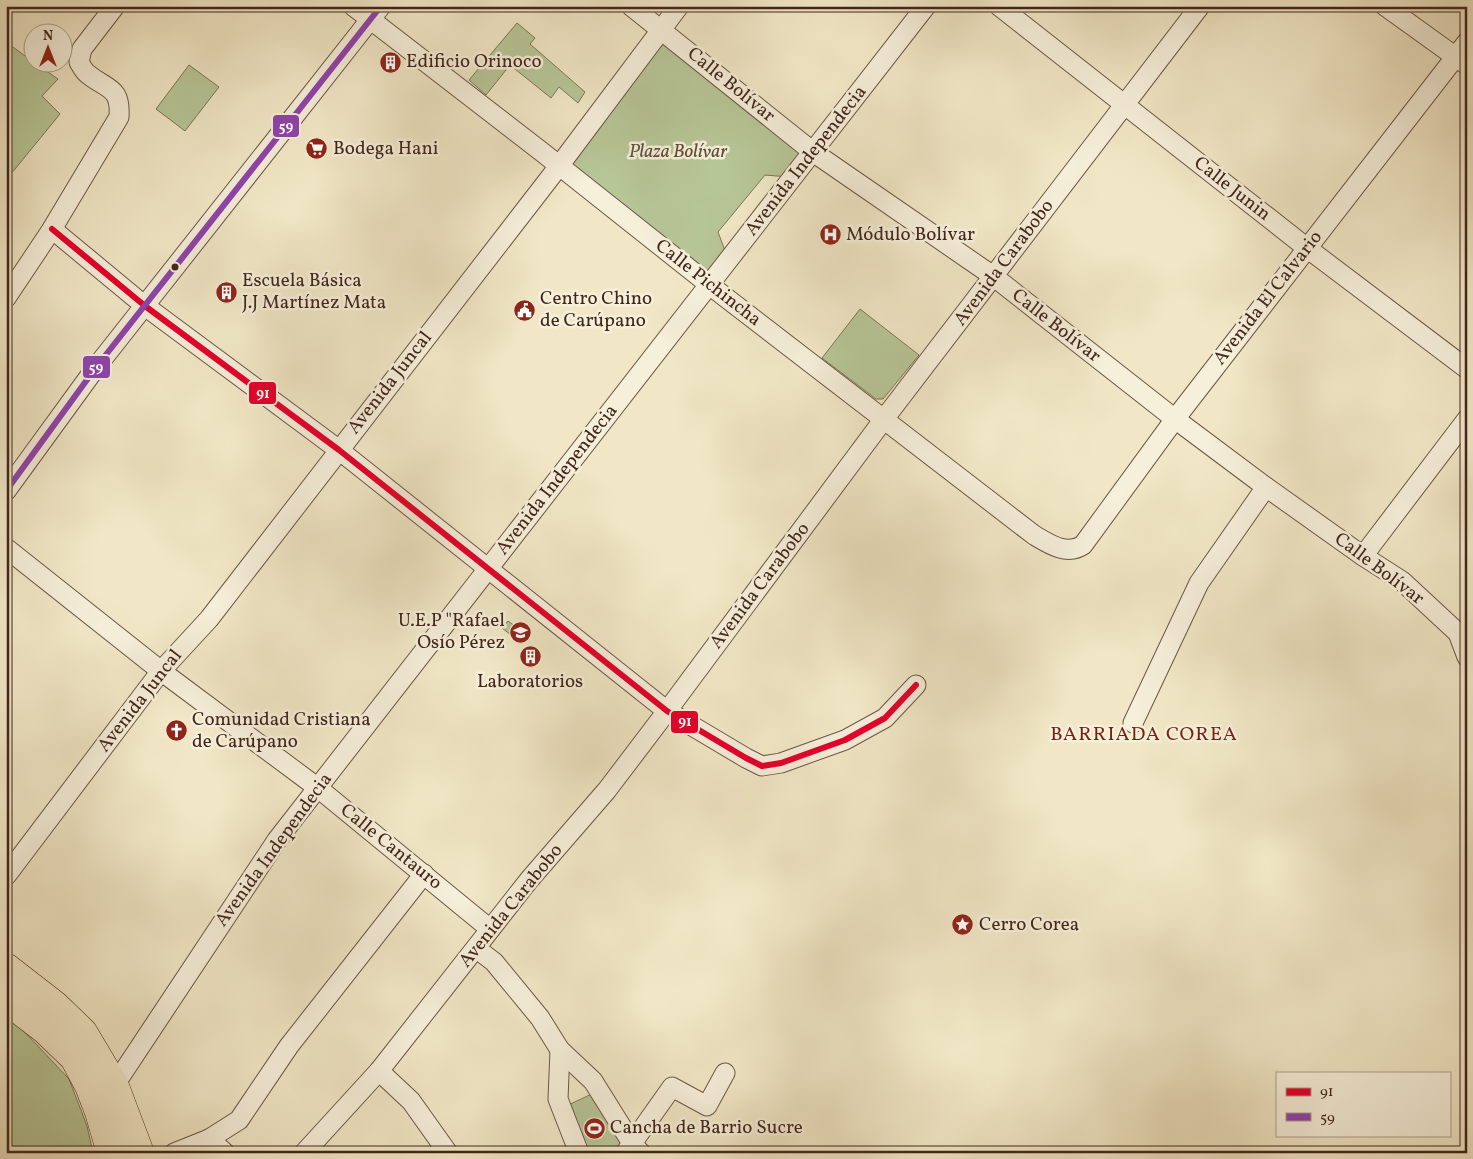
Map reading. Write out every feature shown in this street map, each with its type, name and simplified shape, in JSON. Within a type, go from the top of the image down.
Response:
[{"type":"highway","points":[[6,967],[55,1005],[83,1032],[114,1084],[140,1153]]},
{"type":"highway","points":[[6,1000],[45,1030],[74,1058],[89,1086],[111,1153]]},
{"type":"street","points":[[6,298],[52,230],[119,117],[120,103],[113,90],[87,74],[79,62],[82,49],[115,6]]},
{"type":"street","name":"Calle Pichincha","points":[[353,6],[376,13],[559,166],[709,285],[1034,535],[1069,550]]},
{"type":"street","name":"Calle Bolívar","points":[[631,6],[813,152],[993,276],[1175,419],[1266,487],[1363,556],[1402,581],[1458,632],[1467,656]]},
{"type":"street","name":"Avenida Juncal","points":[[6,876],[161,671],[209,619],[559,166],[679,6]]},
{"type":"street","name":"Avenida Independecia","points":[[99,1112],[114,1084],[277,840],[926,6]]},
{"type":"street","name":"Calle Junin","points":[[998,6],[1307,248],[1467,369]]},
{"type":"street","name":"Avenida Carabobo","points":[[304,1153],[380,1071],[529,880],[607,790],[884,419],[1200,6]]},
{"type":"street","points":[[1385,6],[1463,54]]},
{"type":"street","points":[[6,491],[98,366],[376,13]]},
{"type":"street","name":"Avenida El Calvario","points":[[1069,550],[1077,549],[1083,545],[1175,419],[1307,248],[1463,54]]},
{"type":"street","points":[[52,230],[145,306],[339,450],[667,712],[762,766],[781,763],[845,740],[885,718],[916,685]]},
{"type":"street","points":[[1363,556],[1467,419]]},
{"type":"street","points":[[1133,724],[1198,583],[1266,487]]},
{"type":"street","name":"Calle Cantauro","points":[[6,548],[161,671],[318,788],[490,929]]},
{"type":"street","points":[[174,1153],[209,1139],[239,1120],[289,1046],[424,874]]},
{"type":"street","points":[[477,949],[494,962],[540,1018],[560,1050],[593,1081],[633,1150],[672,1088],[707,1106],[725,1073]]},
{"type":"street","points":[[560,1050],[558,1099],[579,1153]]},
{"type":"street","points":[[380,1071],[411,1101],[448,1153]]},
{"type":"street","points":[[209,1139],[225,1153]]},
{"type":"green space","points":[[517,23],[535,38],[530,44],[585,92],[578,103],[559,87],[551,98],[510,65],[486,95],[469,80]]},
{"type":"green space","name":"Plaza Bolívar","points":[[666,38],[805,156],[788,177],[765,175],[718,232],[727,256],[712,275],[568,167]]},
{"type":"green space","points":[[6,42],[22,54],[22,72],[48,72],[58,79],[42,96],[60,114],[6,180]]},
{"type":"green space","points":[[189,65],[219,87],[185,131],[156,109]]},
{"type":"green space","points":[[860,309],[919,355],[883,399],[876,399],[822,358]]},
{"type":"green space","points":[[508,621],[526,634],[520,642],[502,628]]},
{"type":"green space","points":[[6,1012],[69,1079],[87,1126],[93,1153],[6,1153]]},
{"type":"green space","name":"Cancha de Barrio Sucre","points":[[596,1092],[623,1149],[614,1153],[586,1153],[564,1107]]},
{"type":"transit line","name":"59","points":[[6,491],[97,366],[381,6]]},
{"type":"transit line","name":"91","points":[[52,229],[145,306],[339,450],[667,711],[746,758],[762,766],[781,763],[845,740],[885,718],[916,685]]},
{"type":"place","name":"Edificio Orinoco","points":[[390,62]]},
{"type":"place","name":"Bodega Hani","points":[[317,149]]},
{"type":"place","name":"Módulo Bolívar","points":[[830,235]]},
{"type":"place","name":"Escuela Básica J.J Martínez Mata","points":[[226,292]]},
{"type":"place","name":"Centro Chino de Carúpano","points":[[524,310]]},
{"type":"place","name":"U.E.P \"Rafael Osío Pérez","points":[[521,632]]},
{"type":"place","name":"Laboratorios","points":[[530,656]]},
{"type":"place","name":"Comunidad Cristiana de Carúpano","points":[[176,731]]},
{"type":"place","name":"Cerro Corea","points":[[963,925]]},
{"type":"place","name":"Cancha de Barrio Sucre","points":[[594,1128]]},
{"type":"district","name":"BARRIADA COREA","points":[[1144,735]]}]
